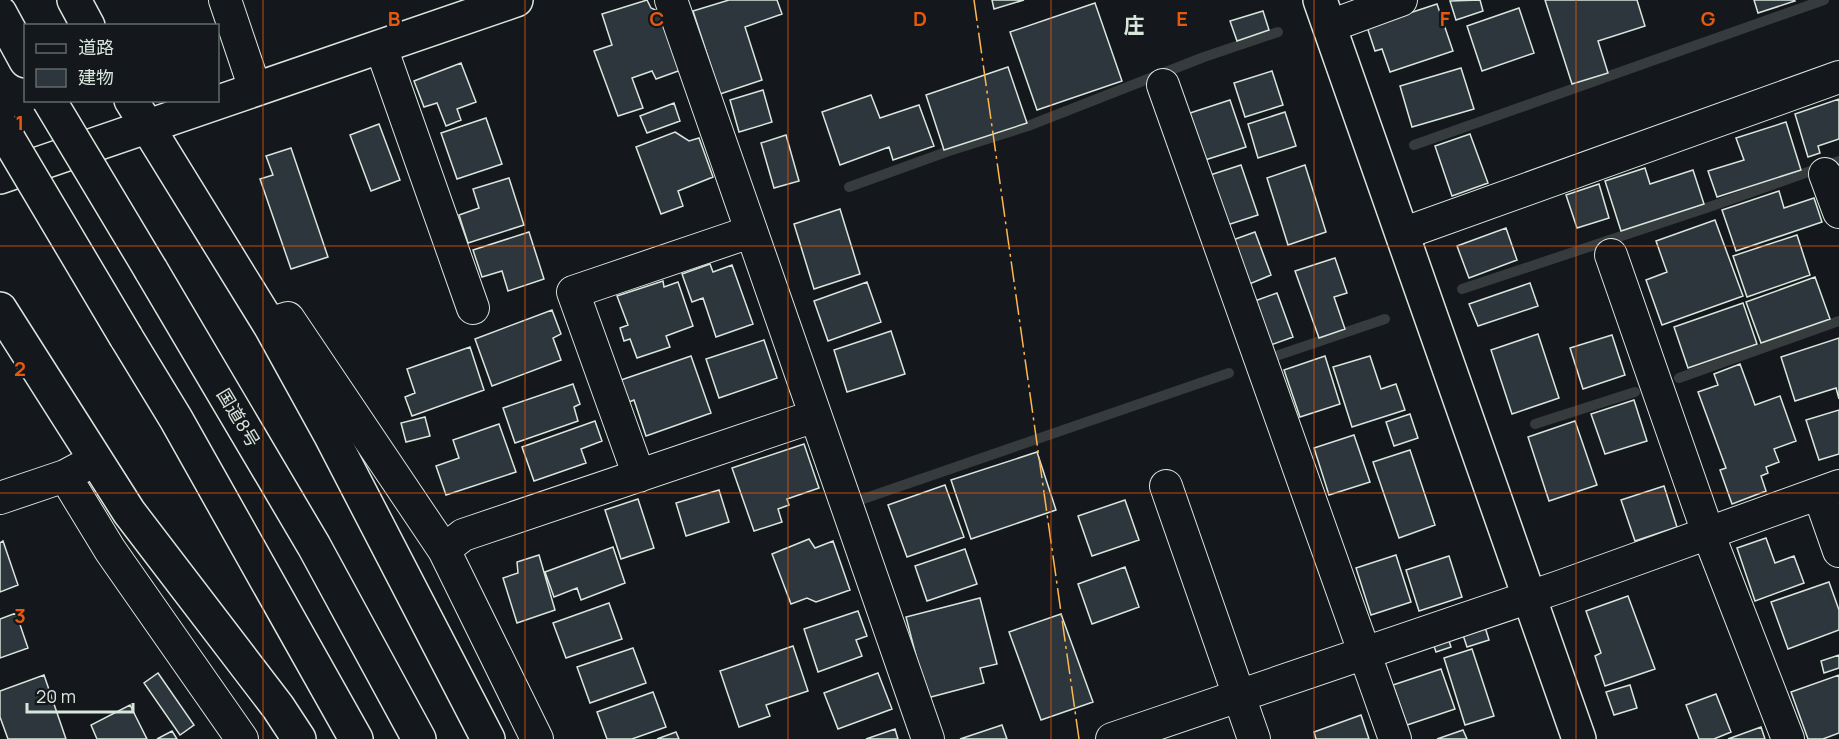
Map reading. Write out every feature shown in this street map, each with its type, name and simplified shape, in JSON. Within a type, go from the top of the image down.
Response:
[{"type":"main road","points":[[74,0],[87,24]]},
{"type":"main road","points":[[219,97],[255,89],[381,47],[455,10],[516,0]]},
{"type":"main road","points":[[0,13],[23,56]]},
{"type":"main road","points":[[1325,13],[1579,739]]},
{"type":"main road","name":"国道8号","points":[[50,102],[314,546],[419,739]]},
{"type":"main road","points":[[0,177],[139,114],[195,102]]},
{"type":"main road","points":[[139,114],[269,324],[330,434],[488,739]]},
{"type":"main road","points":[[0,125],[176,419],[356,739]]},
{"type":"main road","points":[[0,309],[129,512],[278,707],[299,739]]},
{"type":"street","points":[[225,0],[255,89]]},
{"type":"street","points":[[671,0],[928,739]]},
{"type":"street","points":[[1325,13],[1401,0]]},
{"type":"street","points":[[381,47],[473,308]]},
{"type":"street","points":[[1402,234],[1839,77]]},
{"type":"street","points":[[1163,86],[1395,739]]},
{"type":"street","points":[[1825,174],[1839,212]]},
{"type":"street","points":[[639,476],[573,292],[750,232]]},
{"type":"street","points":[[1611,255],[1708,533],[1788,739]]},
{"type":"street","points":[[269,324],[288,318],[444,550],[537,739]]},
{"type":"street","points":[[444,550],[463,536],[815,416]]},
{"type":"street","points":[[0,498],[65,476],[95,460]]},
{"type":"street","points":[[65,476],[110,550],[242,739]]},
{"type":"street","points":[[1166,486],[1254,739]]},
{"type":"street","points":[[1112,739],[1528,597],[1829,490],[1839,551]]},
{"type":"building","points":[[647,0],[651,8],[660,12],[681,70],[656,79],[652,71],[632,78],[643,108],[618,116],[594,51],[612,45],[602,14]]},
{"type":"building","points":[[729,0],[777,0],[782,14],[745,27],[762,80],[720,94],[693,11]]},
{"type":"building","points":[[992,0],[1024,0],[994,9]]},
{"type":"building","points":[[1480,0],[1483,11],[1456,20],[1450,1]]},
{"type":"building","points":[[1545,0],[1637,0],[1645,26],[1598,41],[1608,73],[1572,84]]},
{"type":"building","points":[[1754,0],[1794,0],[1795,1],[1758,13]]},
{"type":"building","points":[[1095,3],[1122,81],[1037,110],[1010,32]]},
{"type":"building","points":[[1437,4],[1453,51],[1390,72],[1382,49],[1375,51],[1367,27]]},
{"type":"building","points":[[1519,8],[1534,53],[1482,71],[1467,26]]},
{"type":"building","points":[[1263,11],[1269,30],[1237,41],[1230,21]]},
{"type":"building","points":[[461,63],[476,102],[457,109],[461,120],[446,126],[437,103],[424,107],[414,81]]},
{"type":"building","points":[[1008,67],[1027,123],[944,150],[926,95]]},
{"type":"building","points":[[1461,68],[1474,109],[1412,127],[1400,86]]},
{"type":"building","points":[[1272,71],[1283,105],[1245,117],[1234,83]]},
{"type":"building","points":[[763,90],[772,122],[739,132],[730,100]]},
{"type":"building","points":[[871,95],[880,118],[919,105],[934,146],[893,160],[889,147],[840,165],[822,112]]},
{"type":"building","points":[[1839,99],[1839,139],[1818,146],[1820,153],[1808,157],[1795,114]]},
{"type":"building","points":[[1230,100],[1246,147],[1205,160],[1190,113]]},
{"type":"building","points":[[674,103],[680,121],[647,133],[640,116]]},
{"type":"building","points":[[1285,112],[1296,146],[1258,158],[1248,124]]},
{"type":"building","points":[[486,118],[502,164],[457,179],[441,133]]},
{"type":"building","points":[[1786,122],[1801,170],[1717,197],[1708,171],[1744,160],[1736,138]]},
{"type":"building","points":[[379,124],[400,180],[371,191],[350,135]]},
{"type":"building","points":[[675,132],[689,141],[699,138],[713,177],[678,191],[683,206],[661,214],[636,147]]},
{"type":"building","points":[[1470,134],[1488,183],[1452,196],[1435,146]]},
{"type":"building","points":[[786,135],[799,181],[774,188],[761,143]]},
{"type":"building","points":[[291,148],[328,257],[291,269],[260,179],[273,175],[266,156]]},
{"type":"building","points":[[1241,165],[1258,215],[1221,227],[1204,177]]},
{"type":"building","points":[[1305,165],[1326,232],[1288,245],[1267,178]]},
{"type":"building","points":[[1645,168],[1650,184],[1693,170],[1704,204],[1621,231],[1605,181]]},
{"type":"building","points":[[509,178],[524,225],[468,243],[459,215],[479,208],[473,189]]},
{"type":"building","points":[[1599,184],[1609,218],[1577,228],[1566,195]]},
{"type":"building","points":[[1779,191],[1784,208],[1814,198],[1822,222],[1736,251],[1722,210]]},
{"type":"building","points":[[840,209],[860,274],[814,289],[794,224]]},
{"type":"building","points":[[1715,220],[1743,296],[1662,325],[1646,280],[1667,272],[1656,241]]},
{"type":"building","points":[[1506,228],[1517,260],[1469,278],[1457,246]]},
{"type":"building","points":[[529,232],[544,279],[508,291],[502,271],[482,277],[473,250]]},
{"type":"building","points":[[1255,232],[1271,275],[1247,285],[1230,241]]},
{"type":"building","points":[[1797,235],[1810,275],[1747,297],[1733,256]]},
{"type":"building","points":[[1335,258],[1347,293],[1334,297],[1345,329],[1319,338],[1295,271]]},
{"type":"building","points":[[710,264],[713,272],[732,265],[753,324],[716,337],[703,298],[692,302],[682,274]]},
{"type":"building","points":[[1815,277],[1830,319],[1761,343],[1746,302]]},
{"type":"building","points":[[663,281],[664,287],[678,282],[693,326],[666,336],[670,347],[637,358],[630,339],[624,341],[620,328],[628,325],[617,296]]},
{"type":"building","points":[[867,282],[881,322],[828,341],[814,301]]},
{"type":"building","points":[[1530,283],[1538,306],[1478,326],[1469,304]]},
{"type":"building","points":[[1277,293],[1293,337],[1268,346],[1252,302]]},
{"type":"building","points":[[1743,303],[1757,344],[1688,368],[1674,327]]},
{"type":"building","points":[[552,310],[561,334],[553,338],[561,360],[492,386],[475,339]]},
{"type":"building","points":[[891,331],[905,374],[847,392],[834,350]]},
{"type":"building","points":[[1538,334],[1559,398],[1512,414],[1491,350]]},
{"type":"building","points":[[1612,335],[1625,375],[1583,389],[1570,348]]},
{"type":"building","points":[[1839,338],[1839,399],[1836,388],[1795,401],[1781,357]]},
{"type":"building","points":[[764,340],[777,378],[719,398],[706,359]]},
{"type":"building","points":[[470,347],[484,390],[412,416],[405,397],[415,393],[407,369]]},
{"type":"building","points":[[691,356],[711,413],[646,436],[634,400],[629,402],[621,380]]},
{"type":"building","points":[[1325,356],[1340,404],[1300,417],[1284,370]]},
{"type":"building","points":[[1370,356],[1381,389],[1396,384],[1405,410],[1352,427],[1333,367]]},
{"type":"building","points":[[1740,364],[1755,405],[1780,396],[1796,441],[1774,449],[1779,462],[1766,467],[1768,473],[1761,476],[1766,491],[1732,504],[1720,470],[1726,468],[1698,392],[1718,385],[1714,374]]},
{"type":"building","points":[[573,384],[580,404],[574,407],[578,421],[515,443],[503,408]]},
{"type":"building","points":[[1634,400],[1647,441],[1605,454],[1591,414]]},
{"type":"building","points":[[1839,410],[1839,454],[1819,460],[1806,420]]},
{"type":"building","points":[[1410,414],[1418,438],[1394,446],[1386,422]]},
{"type":"building","points":[[425,417],[430,436],[406,442],[401,423]]},
{"type":"building","points":[[595,421],[602,441],[581,449],[586,463],[534,481],[522,447]]},
{"type":"building","points":[[1575,421],[1597,485],[1549,501],[1528,437]]},
{"type":"building","points":[[499,424],[516,472],[446,495],[436,466],[459,458],[453,440]]},
{"type":"building","points":[[1354,435],[1370,482],[1329,495],[1314,448]]},
{"type":"building","points":[[804,444],[819,488],[787,499],[789,505],[778,509],[782,522],[754,531],[732,468]]},
{"type":"building","points":[[1410,450],[1435,525],[1399,538],[1373,462]]},
{"type":"building","points":[[1037,452],[1056,510],[971,539],[951,480]]},
{"type":"building","points":[[945,485],[964,537],[907,557],[888,505]]},
{"type":"building","points":[[1664,486],[1677,527],[1635,541],[1621,500]]},
{"type":"building","points":[[719,490],[729,522],[686,536],[676,503]]},
{"type":"building","points":[[638,499],[654,548],[621,559],[605,510]]},
{"type":"building","points":[[1125,500],[1139,540],[1092,556],[1078,516]]},
{"type":"building","points":[[1766,538],[1775,563],[1794,556],[1804,583],[1755,601],[1737,548]]},
{"type":"building","points":[[809,539],[815,548],[833,541],[850,590],[816,602],[807,598],[791,604],[772,554]]},
{"type":"building","points":[[3,541],[18,585],[0,592],[0,543]]},
{"type":"building","points":[[613,547],[625,583],[581,600],[577,588],[554,597],[545,572]]},
{"type":"building","points":[[965,549],[977,584],[927,601],[915,566]]},
{"type":"building","points":[[539,555],[555,610],[517,623],[503,578],[518,573],[517,562]]},
{"type":"building","points":[[1396,555],[1411,602],[1371,615],[1356,568]]},
{"type":"building","points":[[1449,556],[1462,597],[1419,611],[1406,570]]},
{"type":"building","points":[[1125,567],[1139,607],[1092,624],[1078,584]]},
{"type":"building","points":[[1829,582],[1839,610],[1839,630],[1788,649],[1771,602]]},
{"type":"building","points":[[1628,596],[1655,669],[1605,686],[1595,656],[1601,653],[1586,611]]},
{"type":"building","points":[[980,598],[997,664],[980,668],[984,683],[927,698],[906,617]]},
{"type":"building","points":[[609,603],[622,639],[566,658],[553,623]]},
{"type":"building","points":[[858,611],[867,636],[856,640],[862,656],[818,672],[804,629]]},
{"type":"building","points":[[16,613],[28,648],[0,658],[0,619]]},
{"type":"building","points":[[1061,614],[1093,702],[1041,720],[1009,632]]},
{"type":"building","points":[[1485,627],[1489,640],[1467,647],[1463,635]]},
{"type":"building","points":[[1448,638],[1451,647],[1436,652],[1433,643]]},
{"type":"building","points":[[793,646],[808,691],[766,705],[770,716],[739,727],[720,671]]},
{"type":"building","points":[[633,648],[646,683],[590,703],[577,667]]},
{"type":"building","points":[[1472,649],[1494,716],[1465,725],[1444,658]]},
{"type":"building","points":[[1839,655],[1839,668],[1824,673],[1821,661]]},
{"type":"building","points":[[1441,669],[1455,709],[1407,725],[1393,685]]},
{"type":"building","points":[[158,673],[194,725],[180,735],[144,683]]},
{"type":"building","points":[[878,673],[892,709],[838,729],[824,693]]},
{"type":"building","points":[[44,675],[66,739],[8,739],[0,717],[0,691]]},
{"type":"building","points":[[1839,675],[1839,733],[1823,739],[1808,739],[1791,692]]},
{"type":"building","points":[[1630,685],[1637,708],[1614,715],[1606,692]]},
{"type":"building","points":[[653,692],[666,727],[632,739],[607,739],[597,712]]},
{"type":"building","points":[[1716,694],[1731,732],[1714,739],[1699,739],[1686,705]]},
{"type":"building","points":[[130,705],[147,739],[97,739],[91,725]]},
{"type":"building","points":[[1361,715],[1369,739],[1316,739],[1314,732]]},
{"type":"building","points":[[1002,725],[1007,739],[960,739]]},
{"type":"building","points":[[1761,727],[1765,739],[1728,739]]},
{"type":"building","points":[[895,729],[898,739],[866,739]]},
{"type":"building","points":[[1463,730],[1467,739],[1437,739]]},
{"type":"building","points":[[172,731],[177,739],[157,739]]},
{"type":"building","points":[[676,732],[679,739],[657,739]]},
{"type":"waterway","points":[[1414,145],[1824,0]]},
{"type":"waterway","points":[[849,187],[949,151],[1028,126],[1204,57],[1278,32]]},
{"type":"waterway","points":[[1462,289],[1839,161]]},
{"type":"waterway","points":[[1273,357],[1385,319]]},
{"type":"waterway","points":[[1679,378],[1839,321]]},
{"type":"waterway","points":[[863,499],[1229,373]]},
{"type":"waterway","points":[[1535,424],[1635,392]]},
{"type":"power","points":[[974,0],[1079,739]]},
{"type":"district","name":"庄","points":[[1134,26]]}]
